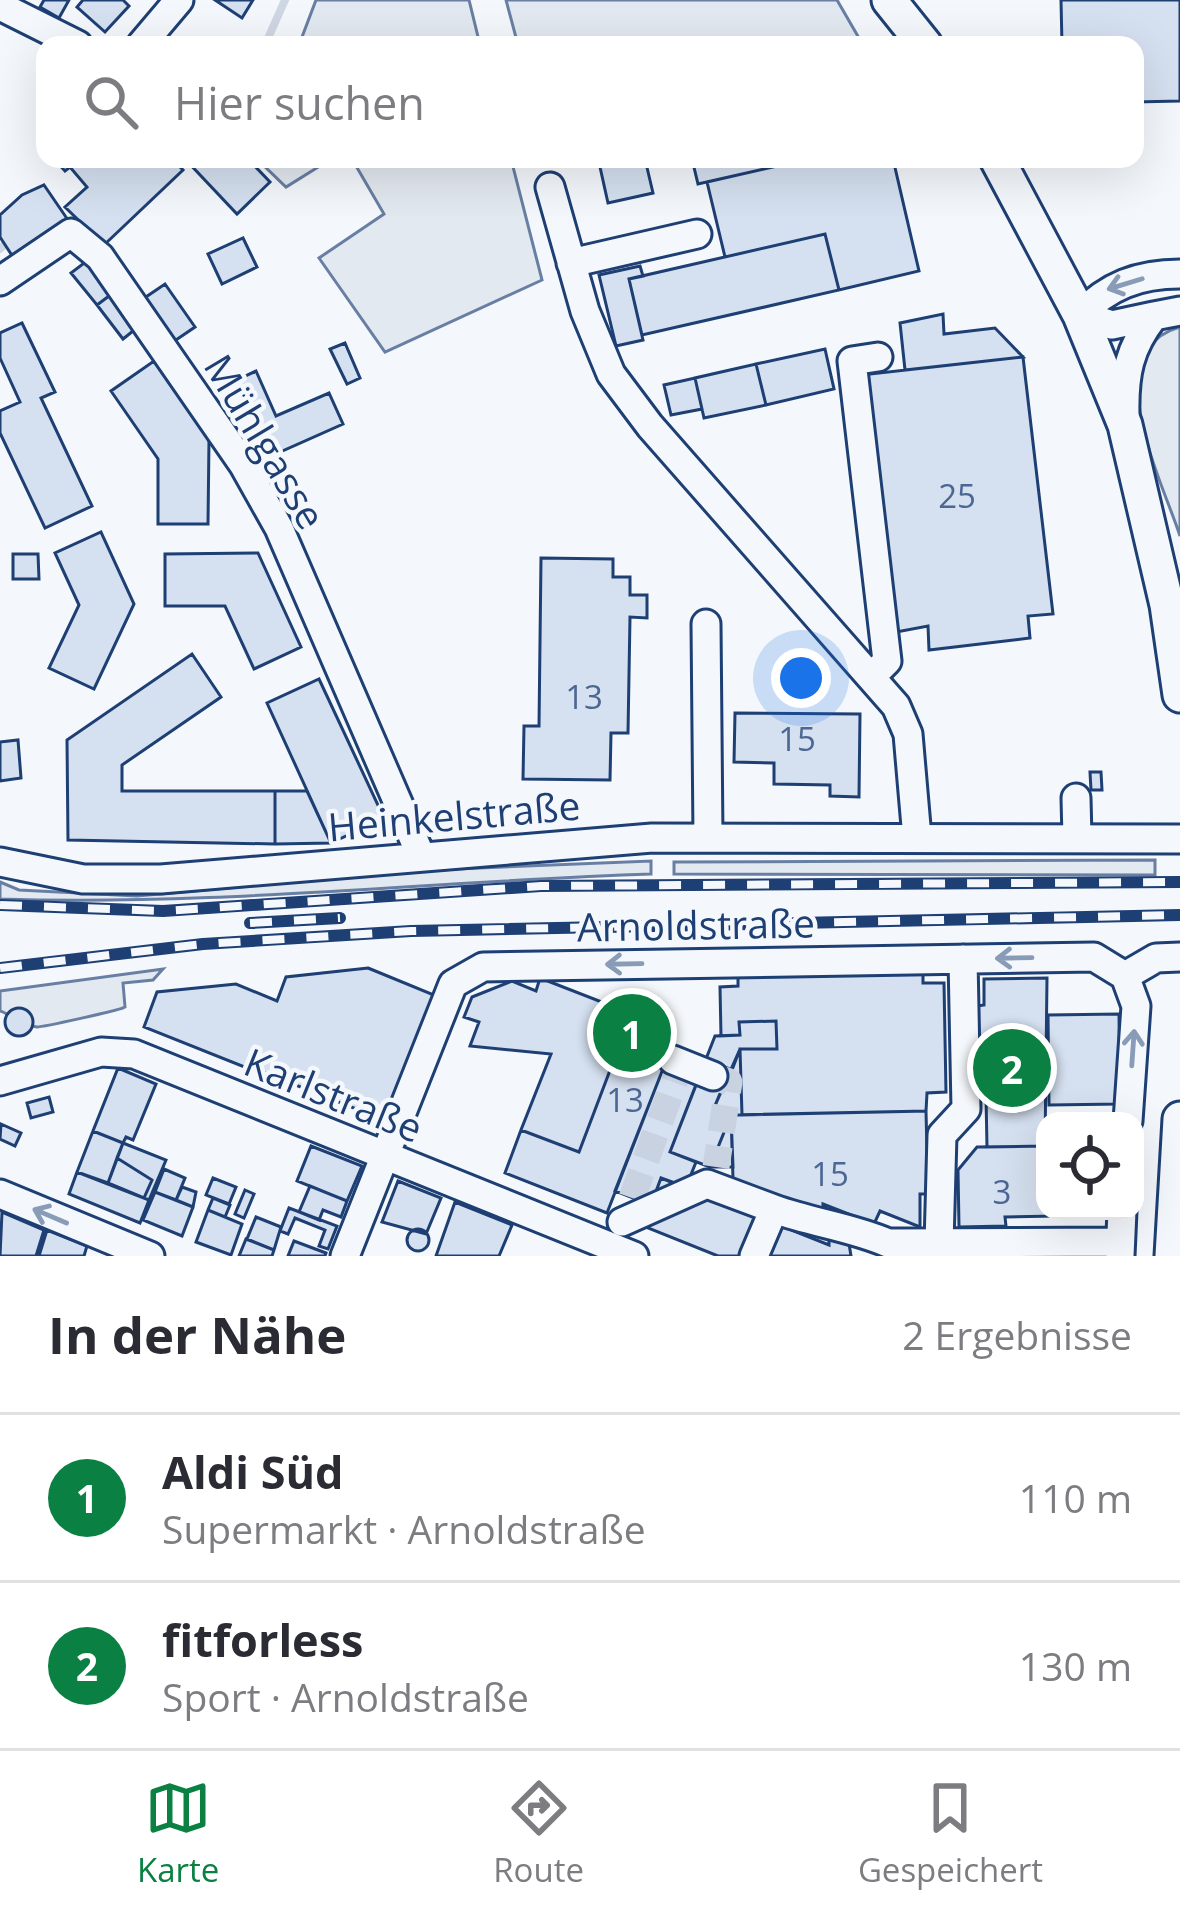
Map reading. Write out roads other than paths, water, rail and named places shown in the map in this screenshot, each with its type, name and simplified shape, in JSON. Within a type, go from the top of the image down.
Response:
[{"type":"main road","points":[[892,3],[907,36]]},
{"type":"main road","points":[[892,3],[918,36]]},
{"type":"main road","points":[[985,168],[1022,232],[1141,505]]},
{"type":"main road","points":[[1002,168],[1080,315],[1125,425],[1166,605],[1180,695]]},
{"type":"main road","points":[[1172,1256],[1180,1119]]},
{"type":"street","points":[[149,36],[179,0]]},
{"type":"street","points":[[0,6],[60,36]]},
{"type":"street","points":[[550,187],[585,311],[624,391],[896,706],[908,734],[916,838]]},
{"type":"street","name":"Mühlgasse","points":[[0,281],[71,233],[100,257],[243,464],[278,528],[421,856]]},
{"type":"street","points":[[571,263],[697,234]]},
{"type":"street","points":[[1167,313],[1112,325],[1080,315],[1104,290],[1136,279],[1180,274]]},
{"type":"street","points":[[1125,425],[1124,377],[1134,341],[1167,313]]},
{"type":"street","points":[[872,676],[887,661],[851,361],[878,357]]},
{"type":"street","points":[[706,624],[708,838]]},
{"type":"street","points":[[1076,798],[1077,838]]},
{"type":"street","name":"Heinkelstraße","points":[[0,862],[83,879],[161,879],[708,838],[1180,839]]},
{"type":"street","name":"Arnoldstraße","points":[[345,1256],[386,1157],[429,1026],[453,984],[483,967],[1094,957],[1125,976]]},
{"type":"street","points":[[1129,1112],[1136,1006],[1125,976],[1156,958],[1180,957]]},
{"type":"street","points":[[939,1244],[942,1136],[966,1109],[963,959]]},
{"type":"street","name":"Karlstraße","points":[[0,1081],[117,1050],[386,1157],[621,1236]]},
{"type":"street","points":[[672,1056],[713,1076]]},
{"type":"street","points":[[621,1236],[712,1176],[774,1209],[826,1228],[853,1228],[888,1243],[1120,1249]]},
{"type":"street","points":[[0,1194],[150,1256]]},
{"type":"street","points":[[754,1256],[774,1209]]},
{"type":"waterway","points":[[269,36],[285,0]]},
{"type":"waterway","points":[[0,249],[5,244]]},
{"type":"tunnel","points":[[632,1198],[677,1074]]},
{"type":"tunnel","points":[[713,1076],[729,1082],[716,1167]]},
{"type":"railway","points":[[0,905],[163,911],[541,886],[1180,882]]},
{"type":"railway","points":[[0,968],[203,944],[411,931],[1180,915]]},
{"type":"railway","points":[[250,923],[340,918]]},
{"type":"place","name":"Aldi Süd","points":[[632,1033]]},
{"type":"place","name":"fitforless","points":[[1012,1068]]}]
